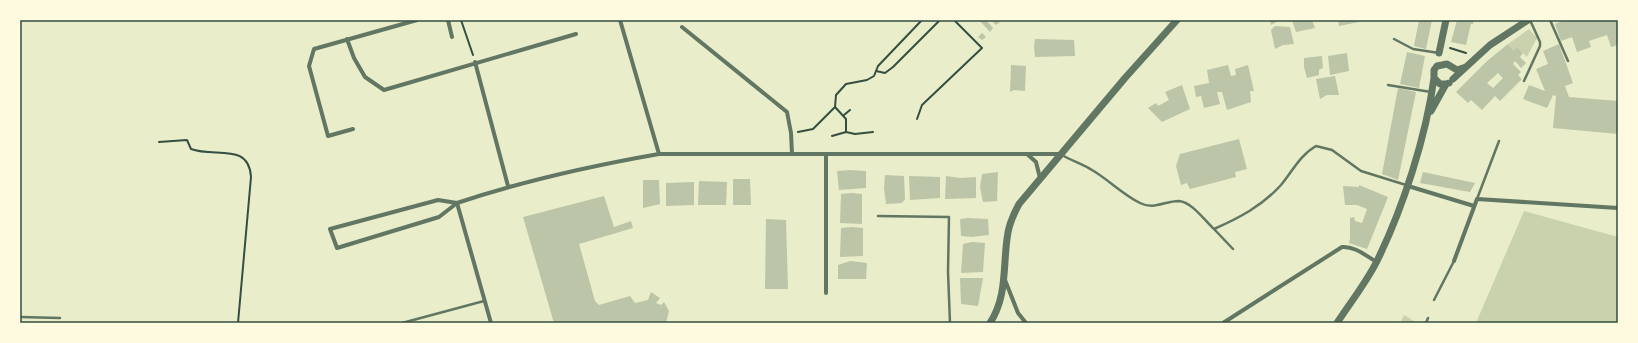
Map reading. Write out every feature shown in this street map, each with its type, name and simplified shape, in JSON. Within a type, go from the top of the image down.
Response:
[{"type":"street","points":[[353,129],[328,136],[308,66],[314,49],[417,20]]},
{"type":"street","points":[[448,20],[452,37]]},
{"type":"street","points":[[620,20],[659,154]]},
{"type":"street","points":[[990,323],[997,313],[1005,280],[1007,238],[1011,220],[1019,204],[1125,78],[1178,20]]},
{"type":"street","points":[[1337,323],[1377,262],[1408,186],[1427,117],[1434,78],[1433,72],[1439,53],[1446,20]]},
{"type":"street","points":[[1427,117],[1446,84],[1490,45],[1529,20]]},
{"type":"street","points":[[682,27],[787,112],[791,133],[792,154]]},
{"type":"street","points":[[347,39],[354,58],[365,77],[384,90],[475,62],[576,34]]},
{"type":"street","points":[[1439,53],[1449,67],[1452,79]]},
{"type":"street","points":[[475,62],[508,186]]},
{"type":"street","points":[[1435,68],[1440,64],[1457,70],[1466,67]]},
{"type":"street","points":[[1434,78],[1440,84],[1446,84]]},
{"type":"street","points":[[457,203],[438,200],[330,229],[337,248],[439,217],[457,203],[508,186],[598,165],[659,154],[1060,154]]},
{"type":"street","points":[[826,154],[826,293]]},
{"type":"street","points":[[1027,154],[1036,162],[1040,178]]},
{"type":"street","points":[[1408,186],[1474,206]]},
{"type":"street","points":[[1454,261],[1477,199],[1618,208]]},
{"type":"street","points":[[457,203],[490,323]]},
{"type":"street","points":[[1223,323],[1342,247],[1349,246],[1356,249],[1377,262]]},
{"type":"street","points":[[1005,280],[1018,313],[1026,323]]},
{"type":"lane","points":[[1524,81],[1540,46],[1540,42],[1529,20]]},
{"type":"lane","points":[[1550,20],[1568,61]]},
{"type":"lane","points":[[1394,39],[1413,48],[1439,53]]},
{"type":"lane","points":[[1388,85],[1432,92]]},
{"type":"lane","points":[[1477,199],[1499,141]]},
{"type":"lane","points":[[1214,229],[1236,219],[1262,204],[1281,185],[1302,157],[1316,146],[1332,150],[1361,171],[1408,186]]},
{"type":"lane","points":[[1060,154],[1091,169],[1111,182],[1125,194],[1141,203],[1152,206],[1180,201],[1190,206],[1233,249]]},
{"type":"lane","points":[[878,216],[949,217],[948,272],[950,323]]},
{"type":"lane","points":[[1434,300],[1454,261]]},
{"type":"lane","points":[[402,323],[484,300]]},
{"type":"lane","points":[[20,317],[60,318]]},
{"type":"lane","points":[[1426,323],[1428,318]]},
{"type":"path","points":[[461,20],[475,62]]},
{"type":"path","points":[[791,133],[813,129],[835,107],[836,95],[846,84],[867,80],[874,76],[878,66],[922,20]]},
{"type":"path","points":[[876,71],[885,73],[893,67],[940,20]]},
{"type":"path","points":[[917,119],[922,105],[982,48],[954,20]]},
{"type":"path","points":[[1448,48],[1466,53]]},
{"type":"path","points":[[835,107],[844,115],[846,119],[846,132]]},
{"type":"path","points":[[844,115],[850,110]]},
{"type":"path","points":[[832,136],[846,132],[855,134],[873,132]]},
{"type":"path","points":[[159,142],[186,140],[191,149],[204,153],[236,154],[242,156],[249,165],[251,177],[238,323]]},
{"type":"green space","points":[[1529,29],[1537,38],[1527,57],[1517,47],[1513,50],[1508,44]]},
{"type":"green space","points":[[1524,211],[1618,237],[1618,323],[1476,323]]},
{"type":"green space","points":[[1404,315],[1417,323],[1403,323],[1401,321]]},
{"type":"building","points":[[979,20],[986,20],[993,28],[990,32]]},
{"type":"building","points":[[991,20],[998,20],[1000,22],[996,25]]},
{"type":"building","points":[[1270,20],[1280,20],[1271,25]]},
{"type":"building","points":[[1292,20],[1312,20],[1315,28],[1296,32]]},
{"type":"building","points":[[1338,20],[1358,20],[1359,22],[1339,26]]},
{"type":"building","points":[[1419,20],[1432,20],[1426,49],[1414,46]]},
{"type":"building","points":[[1457,20],[1474,20],[1473,24],[1471,24],[1466,45],[1451,42]]},
{"type":"building","points":[[1565,20],[1618,20],[1618,45],[1611,47],[1607,35],[1589,41],[1591,47],[1577,52],[1572,37],[1561,41],[1555,24]]},
{"type":"building","points":[[1275,26],[1290,27],[1294,44],[1283,45],[1275,49],[1271,30]]},
{"type":"building","points":[[982,33],[986,37],[982,40],[978,37]]},
{"type":"building","points":[[1035,39],[1074,40],[1075,56],[1035,57]]},
{"type":"building","points":[[1508,44],[1513,50],[1517,47],[1523,53],[1520,57],[1526,63],[1521,68],[1515,61],[1513,64],[1521,72],[1518,75],[1522,79],[1500,101],[1495,96],[1482,110],[1471,100],[1468,103],[1456,92],[1487,61]],"holes":[[[1498,73],[1503,78],[1493,88],[1487,83]]]},
{"type":"building","points":[[1559,44],[1573,83],[1565,86],[1569,97],[1618,101],[1618,134],[1553,128],[1556,96],[1553,95],[1547,108],[1523,99],[1529,85],[1545,91],[1536,69],[1548,64],[1543,51]]},
{"type":"building","points":[[1407,52],[1425,56],[1419,88],[1400,84]]},
{"type":"building","points":[[1347,53],[1349,71],[1330,75],[1328,56]]},
{"type":"building","points":[[1322,56],[1323,68],[1319,70],[1319,75],[1307,78],[1304,67],[1304,58]]},
{"type":"building","points":[[1011,65],[1026,66],[1025,91],[1014,90],[1010,92]]},
{"type":"building","points":[[1228,65],[1231,76],[1236,75],[1235,69],[1248,65],[1254,91],[1250,91],[1251,102],[1227,110],[1222,92],[1217,92],[1220,104],[1204,108],[1201,96],[1196,97],[1194,86],[1209,83],[1207,70]]},
{"type":"building","points":[[1335,76],[1339,95],[1327,95],[1320,99],[1316,79]]},
{"type":"building","points":[[1182,85],[1190,109],[1162,122],[1148,108],[1156,103],[1158,106],[1169,100],[1165,92]]},
{"type":"building","points":[[1398,88],[1416,92],[1398,180],[1382,174]]},
{"type":"building","points":[[1239,139],[1247,169],[1235,172],[1236,177],[1190,189],[1187,183],[1181,185],[1176,166],[1180,154]]},
{"type":"building","points":[[837,171],[866,171],[866,188],[839,190]]},
{"type":"building","points":[[998,172],[997,201],[983,202],[980,187],[982,174]]},
{"type":"building","points":[[1423,172],[1475,183],[1470,192],[1420,183]]},
{"type":"building","points":[[885,175],[904,176],[905,199],[902,203],[886,204],[884,188]]},
{"type":"building","points":[[909,176],[940,177],[940,198],[910,200]]},
{"type":"building","points":[[946,176],[960,178],[976,177],[976,198],[945,199]]},
{"type":"building","points":[[733,179],[750,179],[751,205],[733,205]]},
{"type":"building","points":[[643,180],[659,180],[660,204],[643,208]]},
{"type":"building","points":[[699,181],[727,182],[726,205],[698,205]]},
{"type":"building","points":[[694,182],[694,205],[666,206],[666,183]]},
{"type":"building","points":[[1359,185],[1388,197],[1367,249],[1349,243],[1350,218],[1354,217],[1355,221],[1362,223],[1367,209],[1357,205],[1345,205],[1343,186],[1359,187]]},
{"type":"building","points":[[841,194],[862,194],[862,224],[840,223]]},
{"type":"building","points":[[604,196],[614,227],[631,221],[633,228],[579,244],[595,301],[599,305],[630,296],[635,303],[648,300],[651,292],[660,298],[656,303],[661,305],[664,302],[669,311],[666,323],[554,323],[523,217]]},
{"type":"building","points":[[766,219],[786,220],[788,289],[765,289]]},
{"type":"building","points":[[960,219],[988,219],[989,235],[972,237],[961,236]]},
{"type":"building","points":[[841,228],[863,228],[863,256],[840,257]]},
{"type":"building","points":[[972,242],[985,243],[983,272],[961,273],[963,244]]},
{"type":"building","points":[[850,261],[867,263],[866,279],[838,279],[838,265]]},
{"type":"building","points":[[960,278],[983,278],[978,306],[961,304]]}]
